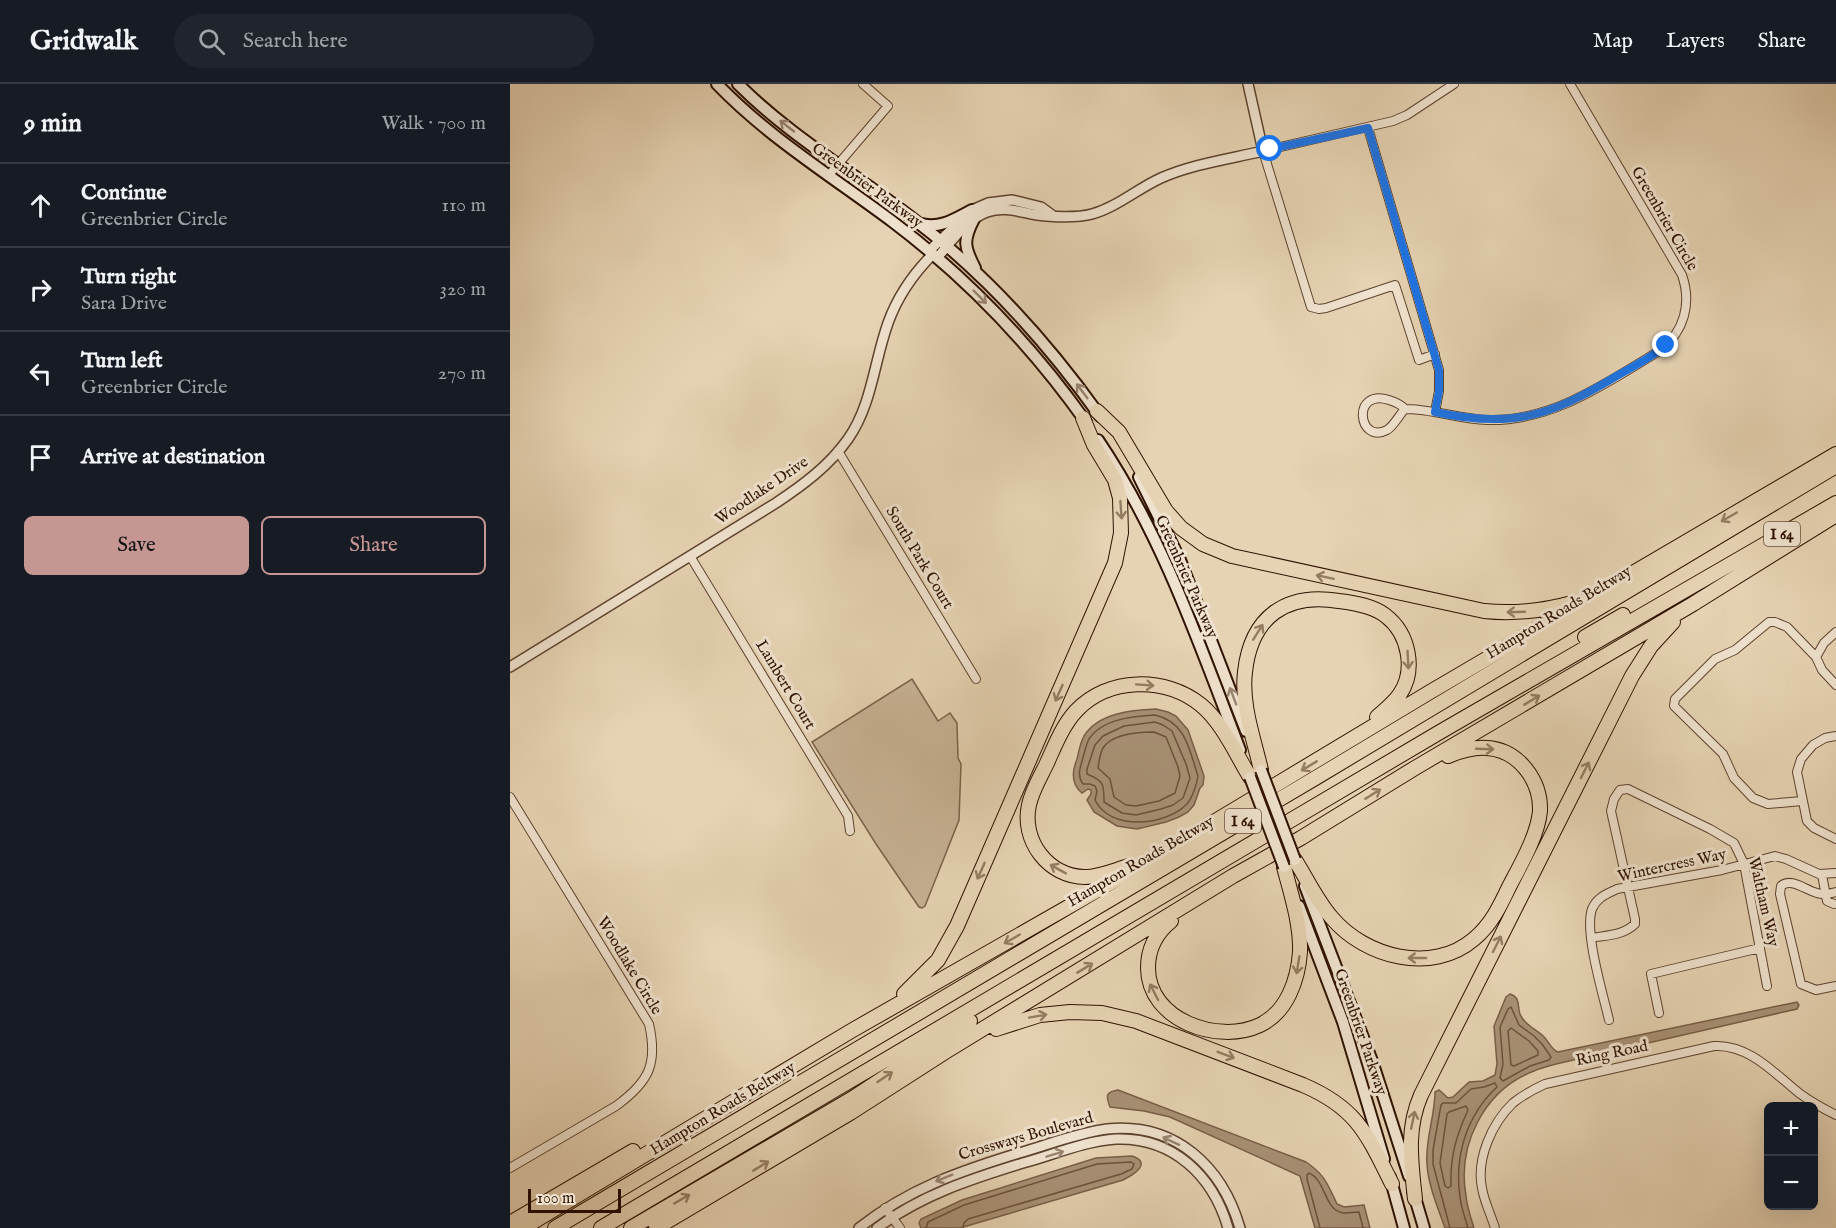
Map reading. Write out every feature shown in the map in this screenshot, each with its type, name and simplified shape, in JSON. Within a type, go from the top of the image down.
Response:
[{"type":"highway","points":[[1097,411],[1119,432],[1171,517],[1194,539],[1220,552],[1470,609],[1496,612],[1533,611],[1562,606],[1612,585]]},
{"type":"highway","points":[[851,1030],[892,1004],[915,984],[938,960],[949,942],[1115,563],[1121,533],[1120,498],[1115,480],[1094,445],[1083,418]]},
{"type":"highway","points":[[523,1228],[851,1030],[1154,858],[1836,454]]},
{"type":"highway","name":"Hampton Roads Beltway","points":[[555,1228],[1278,801],[1836,466]]},
{"type":"highway","points":[[570,1228],[1836,476]]},
{"type":"highway","name":"I 64","points":[[601,1228],[1440,732],[1836,502]]},
{"type":"highway","points":[[656,1228],[850,1113],[945,1052],[1233,876],[1301,838],[1711,593],[1836,515]]},
{"type":"highway","points":[[590,1228],[1605,625],[1671,588],[1728,565]]},
{"type":"highway","points":[[1415,1199],[1410,1160],[1410,1133],[1414,1112],[1421,1095],[1632,676],[1646,653],[1663,632],[1711,593]]},
{"type":"highway","points":[[1256,773],[1245,693],[1245,671],[1248,657],[1255,636],[1264,622],[1281,608],[1298,601],[1331,599],[1368,607],[1389,618],[1400,632],[1408,653],[1409,666],[1404,686],[1395,701],[1359,735]]},
{"type":"highway","points":[[1154,858],[1094,876],[1076,876],[1058,871],[1040,855],[1031,840],[1027,822],[1032,795],[1064,728],[1084,704],[1107,690],[1126,685],[1150,685],[1178,692],[1194,700],[1209,712],[1256,773]]},
{"type":"highway","points":[[1290,864],[1331,917],[1353,937],[1374,949],[1403,957],[1430,958],[1455,951],[1474,939],[1495,914],[1537,826],[1540,799],[1535,783],[1516,759],[1498,750],[1473,748],[1451,755],[1392,783]]},
{"type":"highway","points":[[1233,876],[1209,897],[1164,927],[1152,945],[1148,962],[1152,990],[1167,1011],[1190,1024],[1223,1032],[1243,1031],[1262,1024],[1284,1004],[1293,987],[1299,962],[1300,940],[1290,864]]},
{"type":"highway","points":[[631,1228],[853,1098],[991,1008],[1006,989]]},
{"type":"highway","points":[[945,1052],[1003,1026],[1040,1015],[1085,1012],[1102,1013],[1127,1019],[1292,1080],[1328,1096],[1342,1106],[1359,1124],[1392,1184]]},
{"type":"highway","points":[[510,1223],[681,1124],[750,1090]]},
{"type":"highway","points":[[531,1228],[648,1172]]},
{"type":"main road","name":"Greenbrier Parkway","points":[[717,84],[766,130],[893,222],[933,254],[1018,337],[1061,388],[1125,483],[1164,556],[1256,773]]},
{"type":"main road","name":"Greenbrier Parkway","points":[[738,84],[768,112],[918,223],[980,276],[1059,361],[1097,411],[1136,473],[1174,545],[1290,864],[1377,1076],[1424,1228]]},
{"type":"main road","points":[[918,223],[929,226],[940,225],[973,214]]},
{"type":"main road","points":[[973,214],[965,242],[968,255],[980,276]]},
{"type":"main road","name":"Greenbrier Parkway","points":[[1290,864],[1340,1014],[1404,1228]]},
{"type":"street","points":[[828,176],[888,106],[863,84]]},
{"type":"street","points":[[1248,84],[1263,151],[1311,307],[1326,308],[1395,285],[1419,360],[1435,354]]},
{"type":"street","points":[[1263,151],[1368,128],[1402,117],[1454,84]]},
{"type":"street","name":"Greenbrier Circle","points":[[1405,409],[1391,427],[1384,431],[1370,430],[1364,425],[1362,415],[1364,406],[1374,399],[1385,399],[1405,409],[1468,419],[1518,418],[1557,408],[1587,394],[1660,350],[1675,336],[1687,305],[1682,275],[1570,84]]},
{"type":"street","points":[[1368,128],[1435,354],[1439,377],[1435,412]]},
{"type":"street","name":"Woodlake Drive","points":[[510,667],[800,487],[817,473],[849,438],[870,389],[888,322],[913,277],[973,214],[1004,208],[1038,215],[1076,217],[1092,214],[1107,209],[1161,178],[1182,170],[1263,151]]},
{"type":"street","name":"South Park Court","points":[[838,451],[976,679]]},
{"type":"street","name":"Lambert Court","points":[[690,556],[848,816],[850,831]]},
{"type":"street","points":[[1802,801],[1768,804],[1753,798],[1734,778],[1723,754],[1674,706],[1674,703],[1677,695],[1715,659],[1735,650],[1769,622],[1777,622],[1787,627],[1816,657],[1822,670],[1836,686]]},
{"type":"street","points":[[1816,657],[1824,644],[1836,632]]},
{"type":"street","points":[[1836,736],[1819,740],[1801,759],[1797,772],[1807,821],[1814,828],[1836,839]]},
{"type":"street","name":"Waltham Way","points":[[1628,887],[1611,814],[1612,805],[1623,788],[1633,790],[1734,843],[1744,864],[1767,986]]},
{"type":"street","name":"Woodlake Circle","points":[[510,796],[649,1024],[653,1044],[651,1063],[644,1081],[632,1094],[616,1106],[510,1168]]},
{"type":"street","name":"Wintercress Way","points":[[1609,1020],[1589,922],[1593,907],[1601,896],[1617,889],[1775,856],[1822,875]]},
{"type":"street","points":[[1834,904],[1827,901],[1822,875],[1836,873]]},
{"type":"street","points":[[1836,892],[1818,894],[1790,882],[1781,886],[1780,894],[1801,984],[1816,990],[1836,986]]},
{"type":"street","points":[[1591,938],[1620,934],[1635,924],[1628,887]]},
{"type":"street","points":[[1659,1013],[1652,974],[1760,948]]},
{"type":"street","name":"Ring Road","points":[[1495,1228],[1482,1188],[1481,1172],[1486,1146],[1497,1123],[1512,1104],[1545,1083],[1707,1047],[1723,1046],[1743,1052],[1765,1064],[1806,1098],[1836,1115]]},
{"type":"street","name":"Crossways Boulevard","points":[[859,1228],[885,1208],[923,1187],[964,1170],[1094,1132],[1127,1129],[1160,1135],[1180,1144],[1198,1157],[1214,1173],[1226,1192],[1240,1228]]},
{"type":"street","name":"Crossways Boulevard","points":[[878,1228],[892,1217],[938,1192],[972,1179],[1094,1143],[1127,1140],[1160,1147],[1189,1164],[1218,1198],[1228,1228]]},
{"type":"street","points":[[885,1208],[900,1228]]},
{"type":"shaded area","points":[[912,679],[938,721],[950,713],[957,723],[958,758],[961,764],[959,820],[925,906],[922,908],[919,907],[876,844],[812,742]]},
{"type":"water","points":[[1156,709],[1176,716],[1188,730],[1204,776],[1203,785],[1194,805],[1179,817],[1137,829],[1117,826],[1094,812],[1087,800],[1091,790],[1088,789],[1082,793],[1076,786],[1073,773],[1081,744],[1090,728],[1098,722],[1116,714]]},
{"type":"water","points":[[1510,994],[1517,1000],[1520,1014],[1525,1021],[1558,1052],[1797,1002],[1799,1005],[1797,1009],[1556,1064],[1516,1080],[1488,1105],[1470,1139],[1464,1177],[1467,1204],[1474,1228],[1445,1228],[1431,1188],[1427,1164],[1427,1146],[1435,1092],[1439,1090],[1448,1098],[1453,1097],[1469,1082],[1483,1081],[1495,1075],[1497,1064],[1494,1026],[1506,997]]},
{"type":"water","points":[[1118,1090],[1306,1162],[1325,1180],[1337,1204],[1344,1207],[1364,1205],[1370,1228],[1315,1228],[1300,1176],[1170,1117],[1110,1107],[1108,1095]]},
{"type":"water","points":[[1132,1156],[1141,1162],[1141,1165],[1136,1172],[1123,1180],[960,1228],[921,1228],[919,1223],[921,1219],[962,1200],[1096,1158]]},
{"type":"route","points":[[1270,149],[1368,128],[1439,370],[1439,391],[1435,412],[1468,419],[1488,420],[1538,414],[1587,394],[1666,345]]}]
